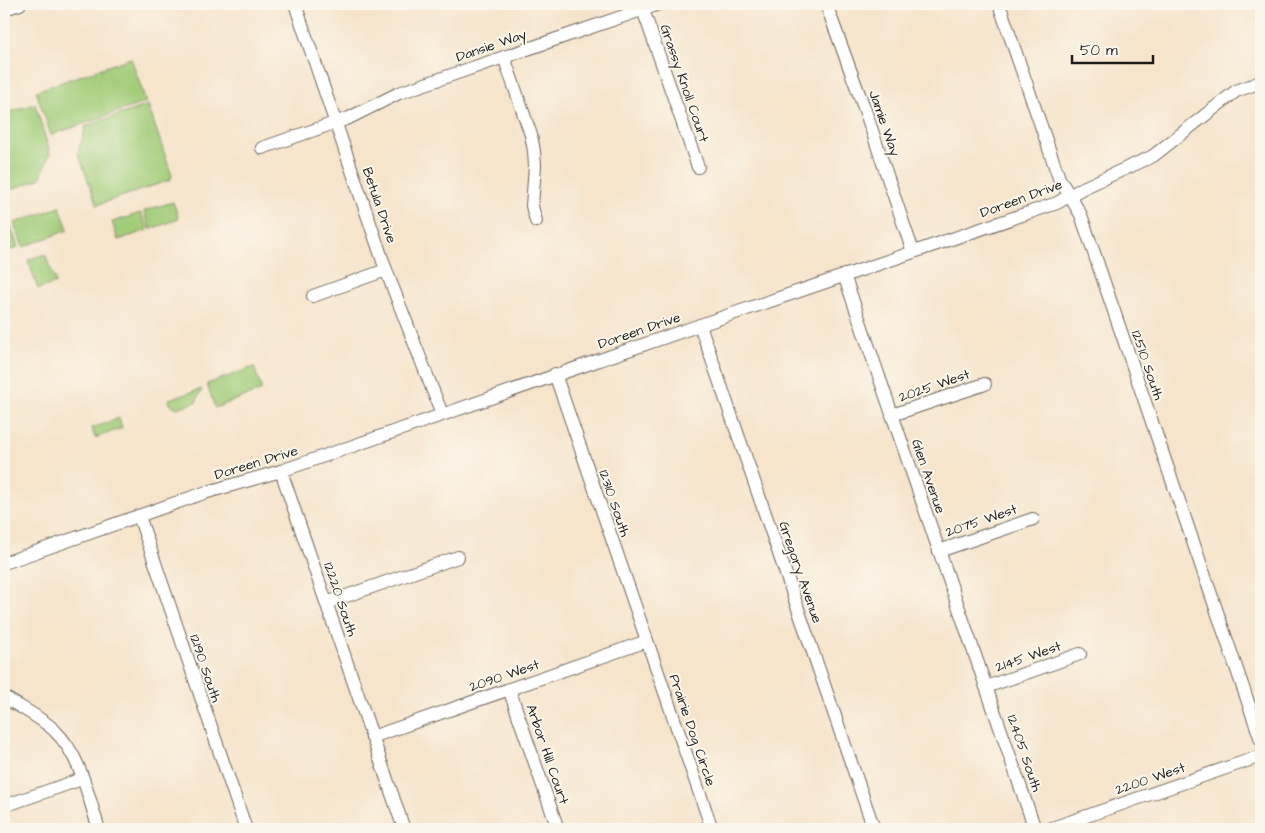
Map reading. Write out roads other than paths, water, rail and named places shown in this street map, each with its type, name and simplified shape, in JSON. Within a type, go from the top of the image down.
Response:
[{"type":"street","points":[[4,9],[20,4]]},
{"type":"street","name":"Betula Drive","points":[[295,4],[386,270],[442,414]]},
{"type":"street","name":"Dansie Way","points":[[262,148],[354,115],[399,93],[642,7],[659,4]]},
{"type":"street","name":"Jamie Way","points":[[826,4],[866,113],[913,252]]},
{"type":"street","name":"12510 South","points":[[999,4],[1059,178],[1081,215],[1261,740]]},
{"type":"street","name":"Grassy Knoll Court","points":[[642,7],[698,167]]},
{"type":"street","points":[[504,57],[531,135],[535,166],[532,206],[536,221]]},
{"type":"street","name":"Doreen Drive","points":[[4,563],[204,493],[281,471],[555,374],[660,340],[1057,203],[1083,188],[1153,156],[1236,91],[1261,82]]},
{"type":"street","points":[[313,296],[386,270]]},
{"type":"street","name":"Glen Avenue","points":[[844,276],[986,687]]},
{"type":"street","name":"Gregory Avenue","points":[[700,325],[874,829]]},
{"type":"street","name":"12310 South","points":[[555,374],[647,641]]},
{"type":"street","name":"2025 West","points":[[892,415],[985,384]]},
{"type":"street","name":"12220 South","points":[[281,471],[404,829]]},
{"type":"street","name":"12190 South","points":[[139,516],[246,829]]},
{"type":"street","name":"2075 West","points":[[939,551],[1034,518]]},
{"type":"street","points":[[326,603],[458,557]]},
{"type":"street","name":"2090 West","points":[[372,736],[647,641]]},
{"type":"street","name":"Prairie Dog Circle","points":[[647,641],[712,829]]},
{"type":"street","name":"2145 West","points":[[986,687],[1080,654]]},
{"type":"street","name":"12405 South","points":[[986,687],[1035,829]]},
{"type":"street","name":"Arbor Hill Court","points":[[509,689],[558,829]]},
{"type":"street","points":[[4,697],[46,724],[60,736],[75,759],[99,829]]},
{"type":"street","name":"2200 West","points":[[1049,829],[1261,756]]},
{"type":"street","points":[[4,806],[82,779]]}]
